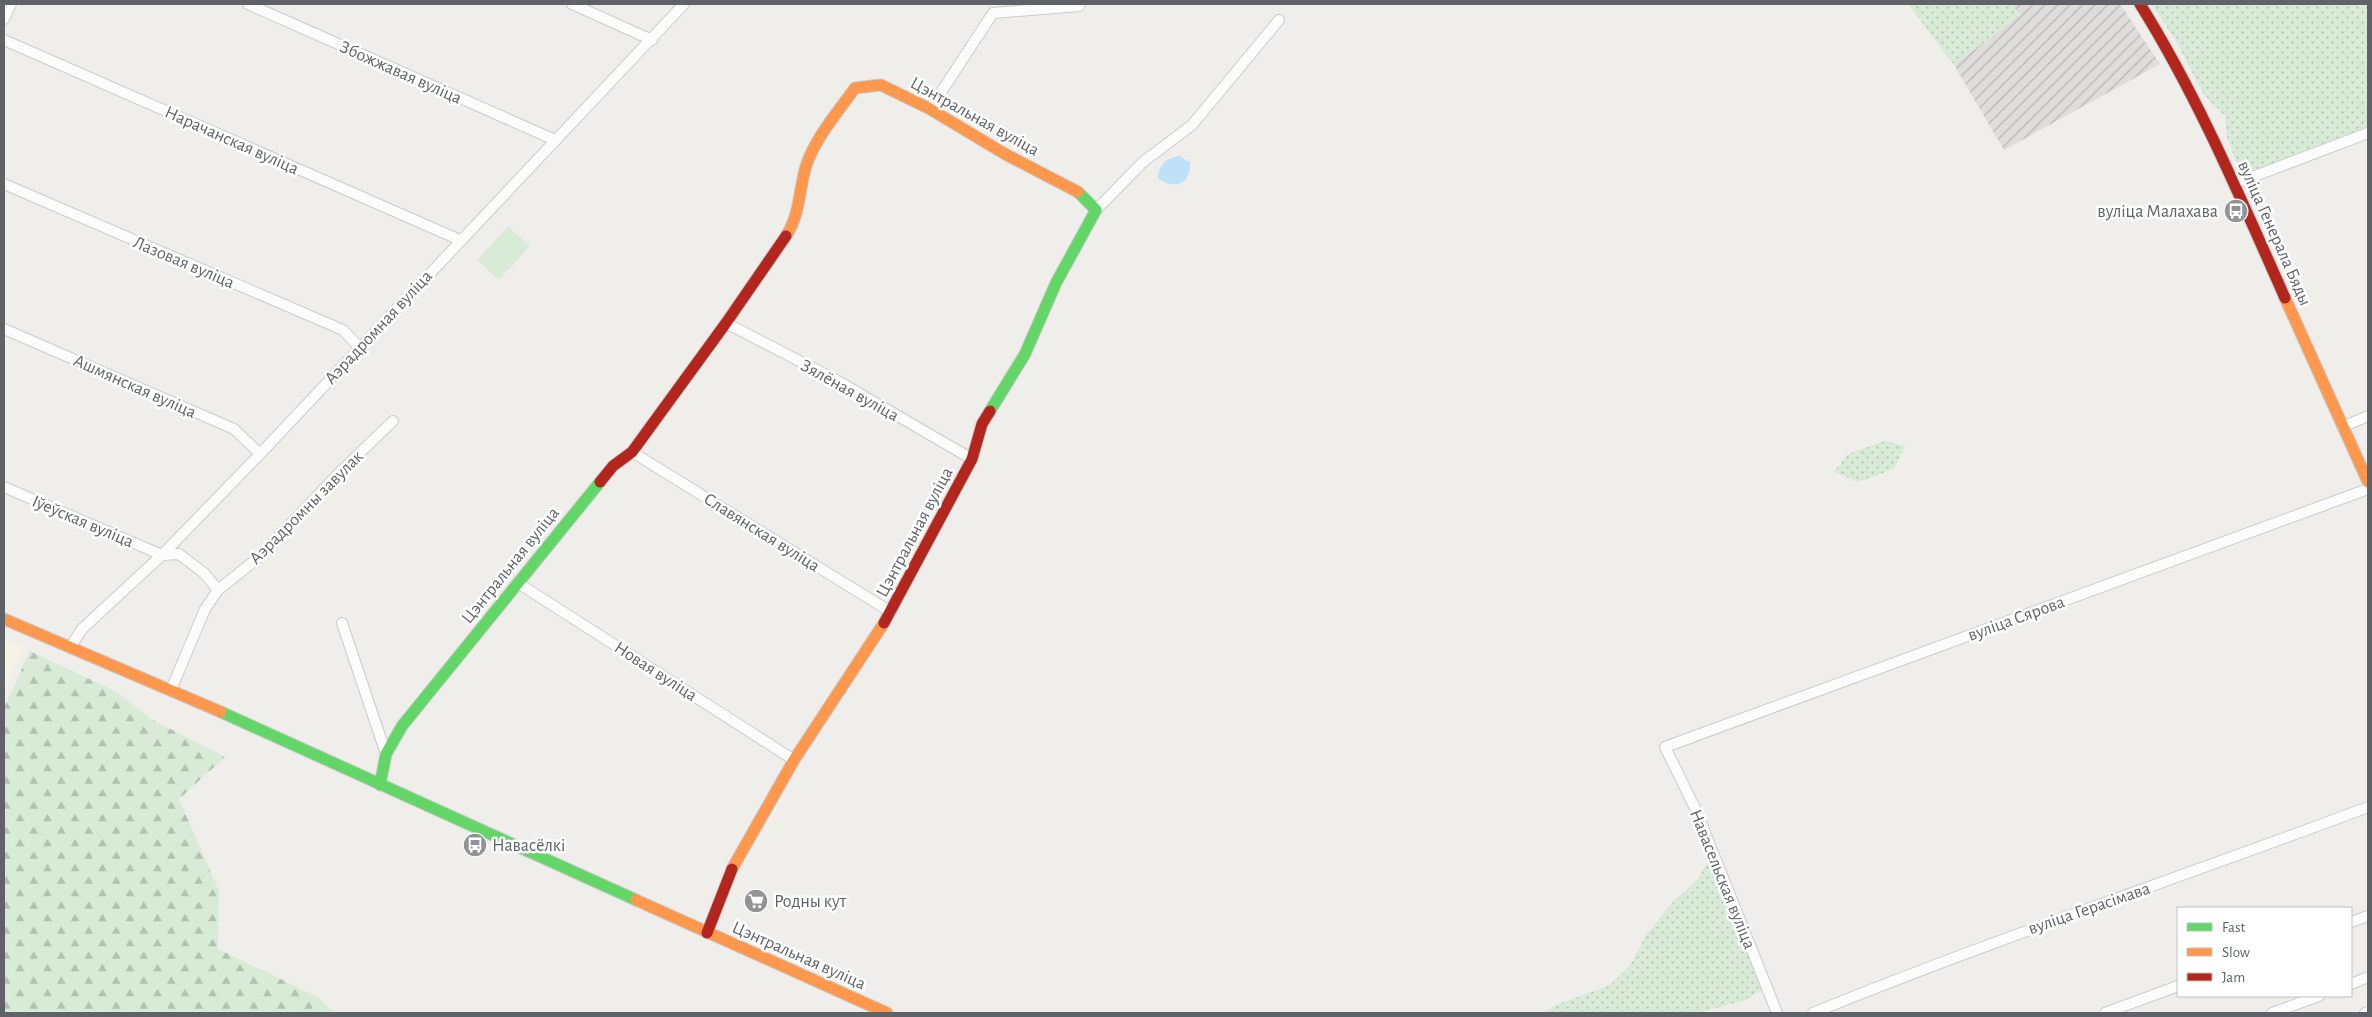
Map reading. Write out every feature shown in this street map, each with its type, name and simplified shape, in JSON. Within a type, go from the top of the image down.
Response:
[{"type":"street","points":[[4,19],[11,4]]},
{"type":"street","name":"Збожжавая вуліца","points":[[248,4],[555,140]]},
{"type":"street","points":[[572,4],[652,40]]},
{"type":"street","name":"Аэрадромная вуліца","points":[[70,648],[82,629],[162,555],[260,454],[684,4]]},
{"type":"street","points":[[930,109],[993,13],[1078,6],[1080,4]]},
{"type":"street","name":"вуліца Генерала Бяды","points":[[2140,4],[2168,49],[2234,184],[2368,482]]},
{"type":"street","points":[[1096,210],[1143,162],[1192,125],[1279,20]]},
{"type":"street","name":"Нарачанская вуліца","points":[[4,40],[460,240]]},
{"type":"street","name":"Цэнтральная вуліца","points":[[380,785],[386,754],[402,726],[613,466],[632,452],[726,323],[794,224],[806,167],[816,142],[855,88],[881,85],[930,109],[1005,154],[1074,188],[1096,210],[1056,283],[1025,354],[982,424],[972,459],[891,612],[794,760],[728,876],[707,933]]},
{"type":"street","points":[[2234,184],[2368,133]]},
{"type":"street","name":"Лазовая вуліца","points":[[4,184],[343,330],[360,347]]},
{"type":"street","name":"Зялёная вуліца","points":[[726,323],[838,382],[972,459]]},
{"type":"street","name":"Ашмянская вуліца","points":[[4,329],[234,429],[260,454]]},
{"type":"street","points":[[2342,427],[2368,416]]},
{"type":"street","name":"Аэрадромны завулак","points":[[171,690],[205,608],[218,590],[258,558],[341,471],[392,422]]},
{"type":"street","name":"Славянская вуліца","points":[[632,452],[891,612]]},
{"type":"street","name":"Іўеўская вуліца","points":[[4,487],[162,555],[179,554],[204,573],[218,590]]},
{"type":"street","name":"вуліца Сярова","points":[[1665,747],[2368,489]]},
{"type":"street","name":"Новая вуліца","points":[[518,583],[794,760]]},
{"type":"street","name":"Цэнтральная вуліца","points":[[4,619],[171,690],[882,1011]]},
{"type":"street","points":[[342,623],[386,754]]},
{"type":"street","name":"Навасельская вуліца","points":[[1665,747],[1696,810],[1777,1013]]},
{"type":"street","name":"вуліца Герасімава","points":[[1812,1013],[2015,934],[2236,857],[2368,807]]},
{"type":"street","points":[[2352,922],[2368,916]]},
{"type":"street","points":[[2352,984],[2368,978]]},
{"type":"street","points":[[2105,1013],[2177,986]]},
{"type":"street","points":[[2272,1013],[2316,997]]},
{"type":"shaded area","points":[[2012,4],[2120,4],[2160,64],[2004,150],[1954,65],[2020,15]]},
{"type":"shaded area","points":[[4,639],[23,647],[4,689]]},
{"type":"green space","points":[[1908,4],[2012,4],[2020,15],[1954,65]]},
{"type":"green space","points":[[2151,4],[2368,4],[2368,131],[2243,181],[2227,137],[2225,116],[2204,95],[2175,39]]},
{"type":"green space","points":[[508,226],[530,246],[499,280],[477,260]]},
{"type":"green space","points":[[1885,441],[1905,446],[1894,469],[1858,482],[1834,472],[1848,454]]},
{"type":"green space","points":[[30,651],[117,692],[149,718],[225,757],[179,799],[219,891],[218,949],[316,996],[335,1013],[4,1013],[4,708]]},
{"type":"green space","points":[[1712,854],[1756,947],[1767,987],[1743,1001],[1697,1013],[1544,1013],[1553,1006],[1610,985],[1629,967],[1646,935],[1672,903],[1698,879]]},
{"type":"water","points":[[1179,156],[1190,162],[1190,170],[1185,180],[1181,183],[1170,184],[1158,178],[1164,162]]},
{"type":"traffic: fast","points":[[990,411],[1025,354],[1056,283],[1096,210],[1078,192]]},
{"type":"traffic: fast","points":[[380,785],[386,754],[402,726],[600,482]]},
{"type":"traffic: fast","points":[[221,712],[636,900]]},
{"type":"traffic: slow","points":[[786,236],[794,220],[810,155],[828,125],[855,88],[881,85],[930,109],[1005,154],[1078,192]]},
{"type":"traffic: slow","points":[[2285,298],[2368,482]]},
{"type":"traffic: slow","points":[[4,619],[221,712]]},
{"type":"traffic: slow","points":[[732,869],[794,760],[884,623]]},
{"type":"traffic: slow","points":[[636,900],[887,1013]]},
{"type":"traffic: jam","points":[[2140,4],[2200,112],[2285,298]]},
{"type":"traffic: jam","points":[[600,482],[613,466],[632,452],[726,323],[786,236]]},
{"type":"traffic: jam","points":[[884,623],[972,459],[982,424],[990,411]]},
{"type":"traffic: jam","points":[[707,933],[732,869]]},
{"type":"place","name":"вуліца Малахава","points":[[2236,211]]},
{"type":"place","name":"Навасёлкі","points":[[475,845]]},
{"type":"place","name":"Родны кут","points":[[756,901]]}]
